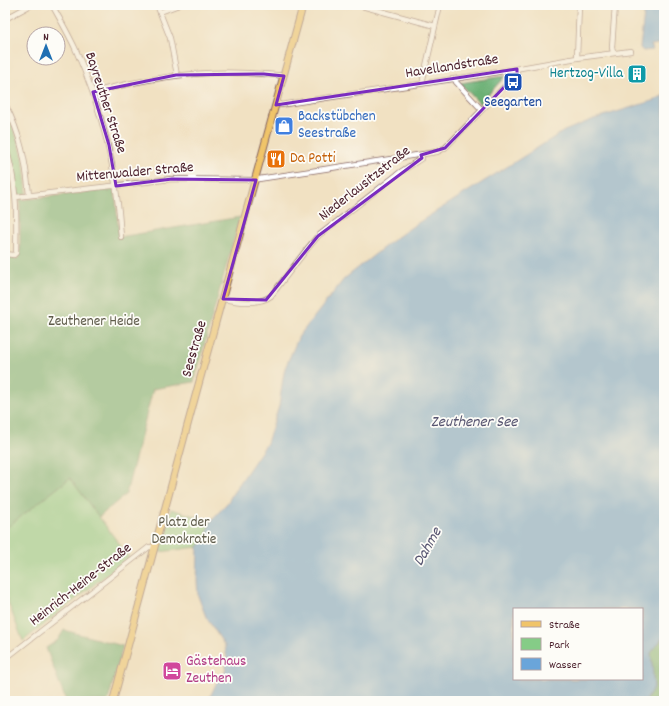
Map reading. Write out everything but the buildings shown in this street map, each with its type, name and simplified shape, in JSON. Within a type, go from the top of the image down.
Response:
[{"type":"main road","name":"Seestraße","points":[[113,701],[154,547],[304,5]]},
{"type":"street","points":[[5,19],[31,5]]},
{"type":"street","name":"Bayreuther Straße","points":[[52,5],[75,48],[93,92],[109,145],[119,205],[121,237]]},
{"type":"street","points":[[157,5],[170,38],[178,75]]},
{"type":"street","points":[[160,12],[179,5]]},
{"type":"street","points":[[358,5],[435,26]]},
{"type":"street","points":[[423,83],[440,5]]},
{"type":"street","points":[[577,58],[579,5]]},
{"type":"street","points":[[613,53],[612,46],[615,5]]},
{"type":"street","name":"Havellandstraße","points":[[277,104],[455,79],[577,58],[631,51]]},
{"type":"street","name":"Niederlausitzstraße","points":[[223,299],[241,302],[266,300],[271,296],[317,237],[399,173],[422,158],[421,154],[437,152],[445,148],[517,74],[517,69]]},
{"type":"street","points":[[93,92],[130,83],[178,75],[219,72],[284,76]]},
{"type":"street","points":[[455,79],[456,82],[482,110]]},
{"type":"street","points":[[5,104],[25,156],[29,195]]},
{"type":"street","points":[[5,145],[16,197],[17,230],[15,255],[5,254]]},
{"type":"street","name":"Mittenwalder Straße","points":[[16,197],[172,179],[256,179],[421,154]]},
{"type":"street","name":"Heinrich-Heine-Straße","points":[[5,659],[149,547],[154,547]]},
{"type":"highlighted area","points":[[517,69],[517,74],[445,148],[421,155],[422,158],[318,236],[266,300],[223,299],[256,180],[172,179],[116,186],[109,145],[93,92],[176,75],[264,74],[284,76],[276,105]]},
{"type":"green space","points":[[505,76],[480,104],[460,83]]},
{"type":"green space","points":[[5,109],[23,157],[27,193],[22,195],[18,194],[12,160],[5,140]]},
{"type":"green space","name":"Zeuthener Heide","points":[[115,189],[119,237],[240,217],[194,382],[153,389],[126,494],[99,517],[70,478],[5,529],[5,257],[17,259],[20,255],[20,200]]},
{"type":"green space","points":[[70,478],[129,557],[23,641],[5,595],[5,529]]},
{"type":"green space","name":"Platz der Demokratie","points":[[171,509],[211,521],[208,529],[208,535],[198,547],[159,552]]},
{"type":"green space","points":[[64,630],[123,646],[108,701],[66,701],[46,648],[58,640]]},
{"type":"green space","points":[[664,636],[664,701],[646,701],[654,687],[651,653]]},
{"type":"water","points":[[645,5],[664,5],[664,43],[651,45],[652,50],[643,51],[640,48]]},
{"type":"water","name":"Zeuthener See","points":[[664,95],[664,636],[651,653],[654,687],[646,701],[208,701],[218,680],[225,672],[227,660],[225,646],[206,617],[198,596],[198,547],[208,535],[208,529],[211,521],[228,502],[267,443],[279,406],[285,368],[299,336],[344,279],[393,240],[564,131],[594,119],[655,100]]},
{"type":"place","name":"Hertzog-Villa","points":[[637,74]]},
{"type":"place","name":"Seegarten","points":[[513,82]]},
{"type":"place","name":"Backstübchen Seestraße","points":[[284,126]]},
{"type":"place","name":"Da Potti","points":[[276,159]]},
{"type":"place","name":"Gästehaus Zeuthen","points":[[172,671]]},
{"type":"water label","name":"Dahme","points":[[428,547]]}]
